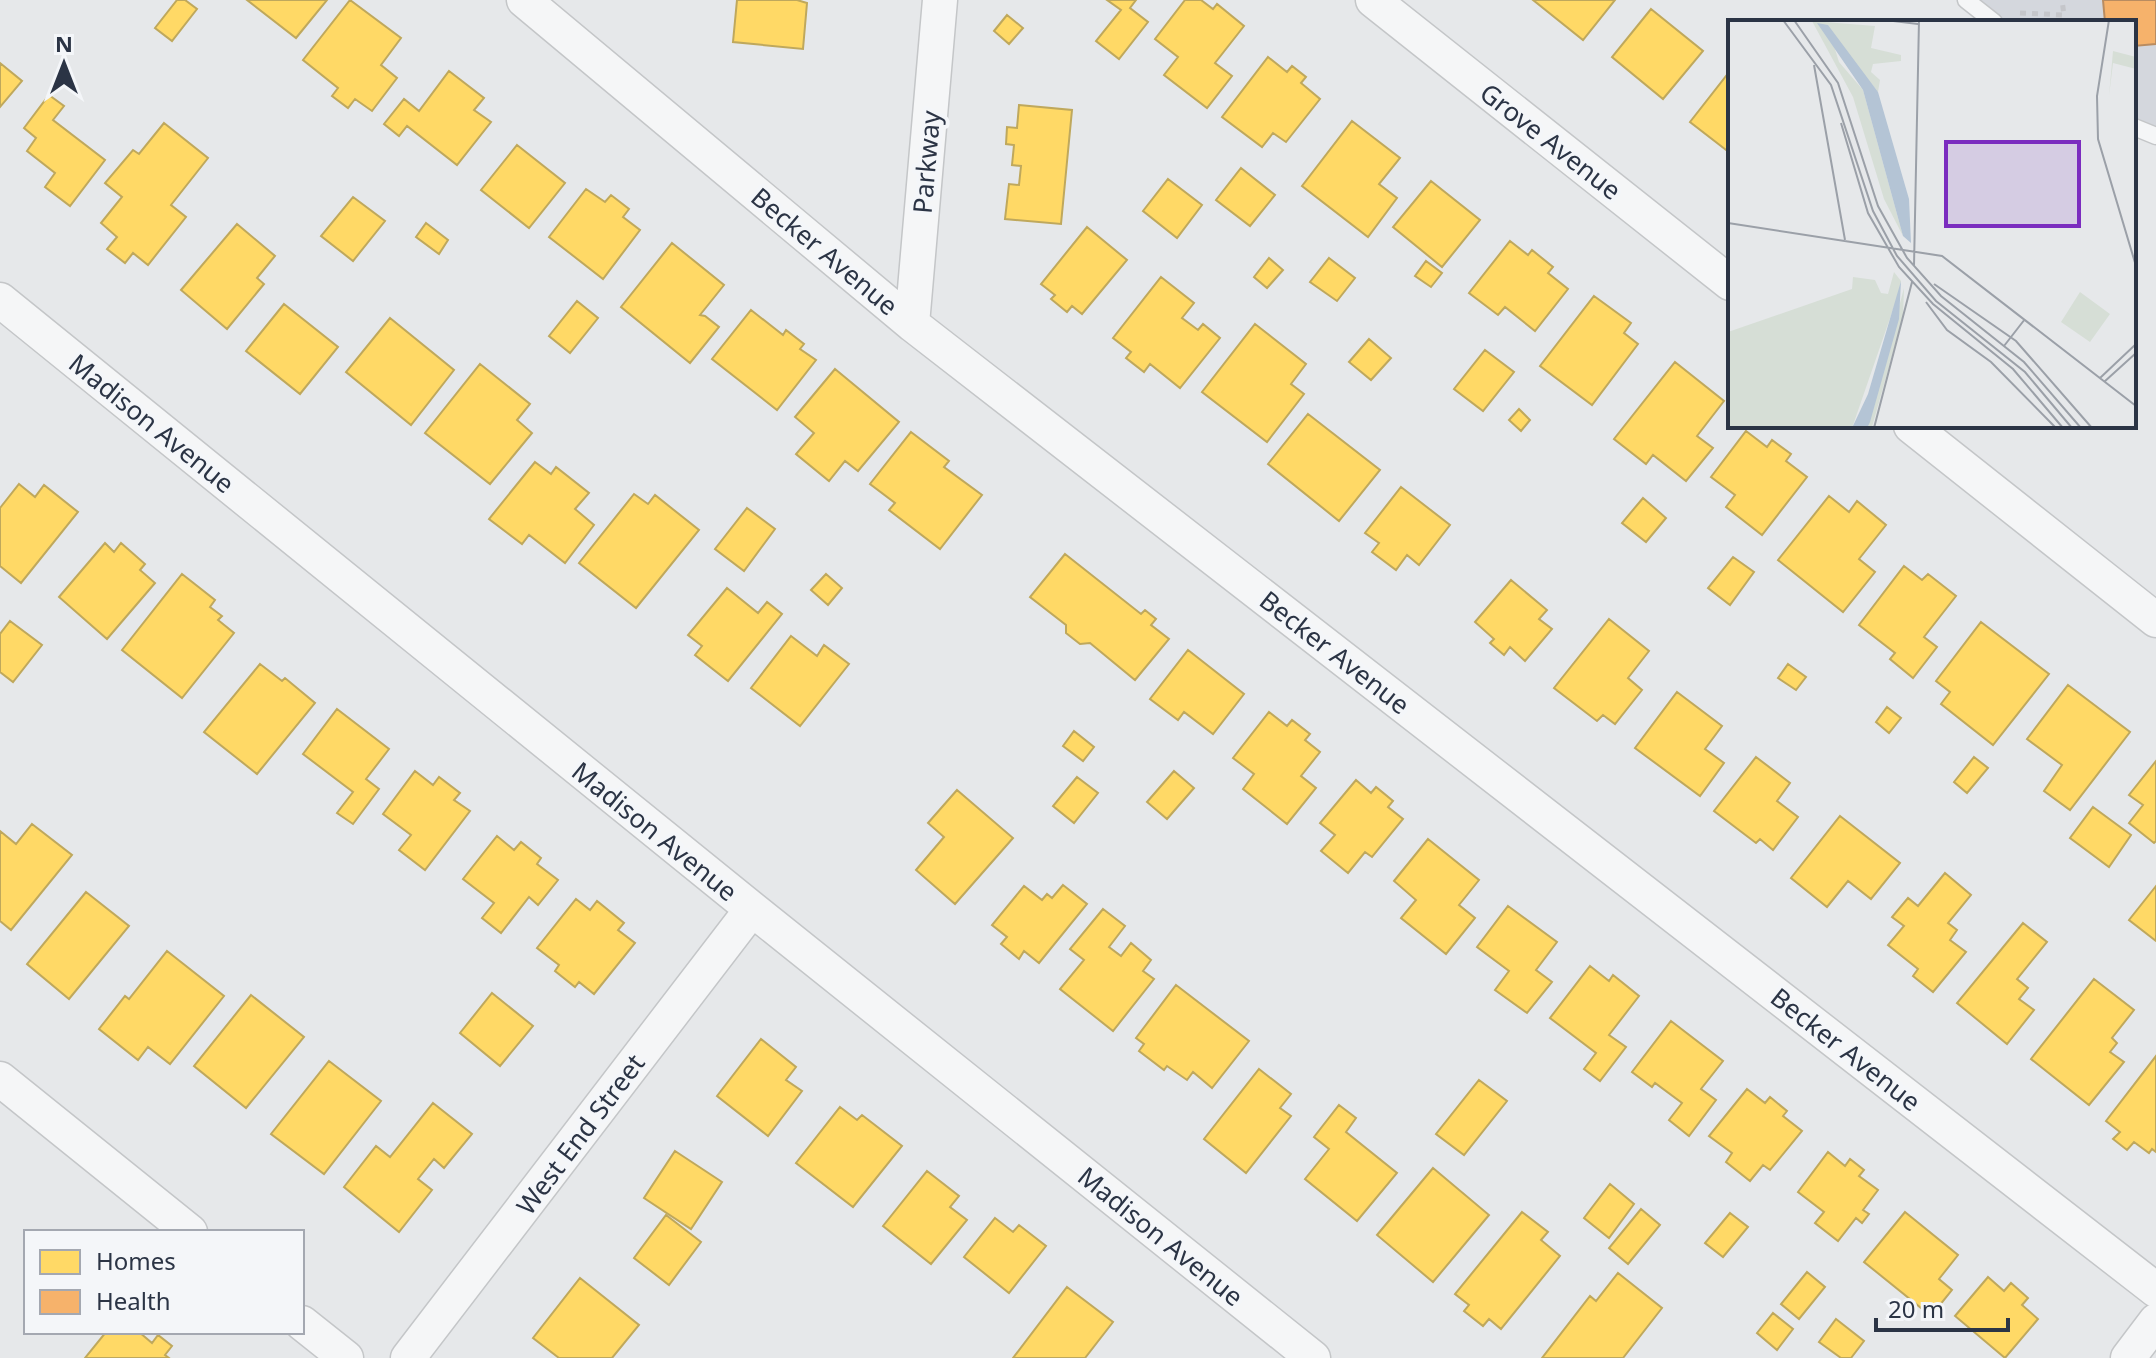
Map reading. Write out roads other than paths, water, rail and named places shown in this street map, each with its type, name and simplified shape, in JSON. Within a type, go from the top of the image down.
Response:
[{"type":"street","name":"Becker Avenue","points":[[524,0],[912,324],[2156,1290]]},
{"type":"street","name":"Parkway","points":[[912,324],[940,0]]},
{"type":"street","name":"Grove Avenue","points":[[1373,0],[1728,281]]},
{"type":"street","name":"Madison Avenue","points":[[0,300],[1313,1358]]},
{"type":"street","points":[[1914,428],[2156,620]]},
{"type":"street","name":"West End Street","points":[[408,1358],[752,909]]},
{"type":"street","points":[[0,1079],[188,1230]]},
{"type":"street","points":[[2128,1358],[2156,1321]]},
{"type":"street","points":[[304,1325],[346,1358]]},
{"type":"lane","points":[[1966,0],[1991,20]]},
{"type":"lane","points":[[2136,128],[2156,136]]}]
